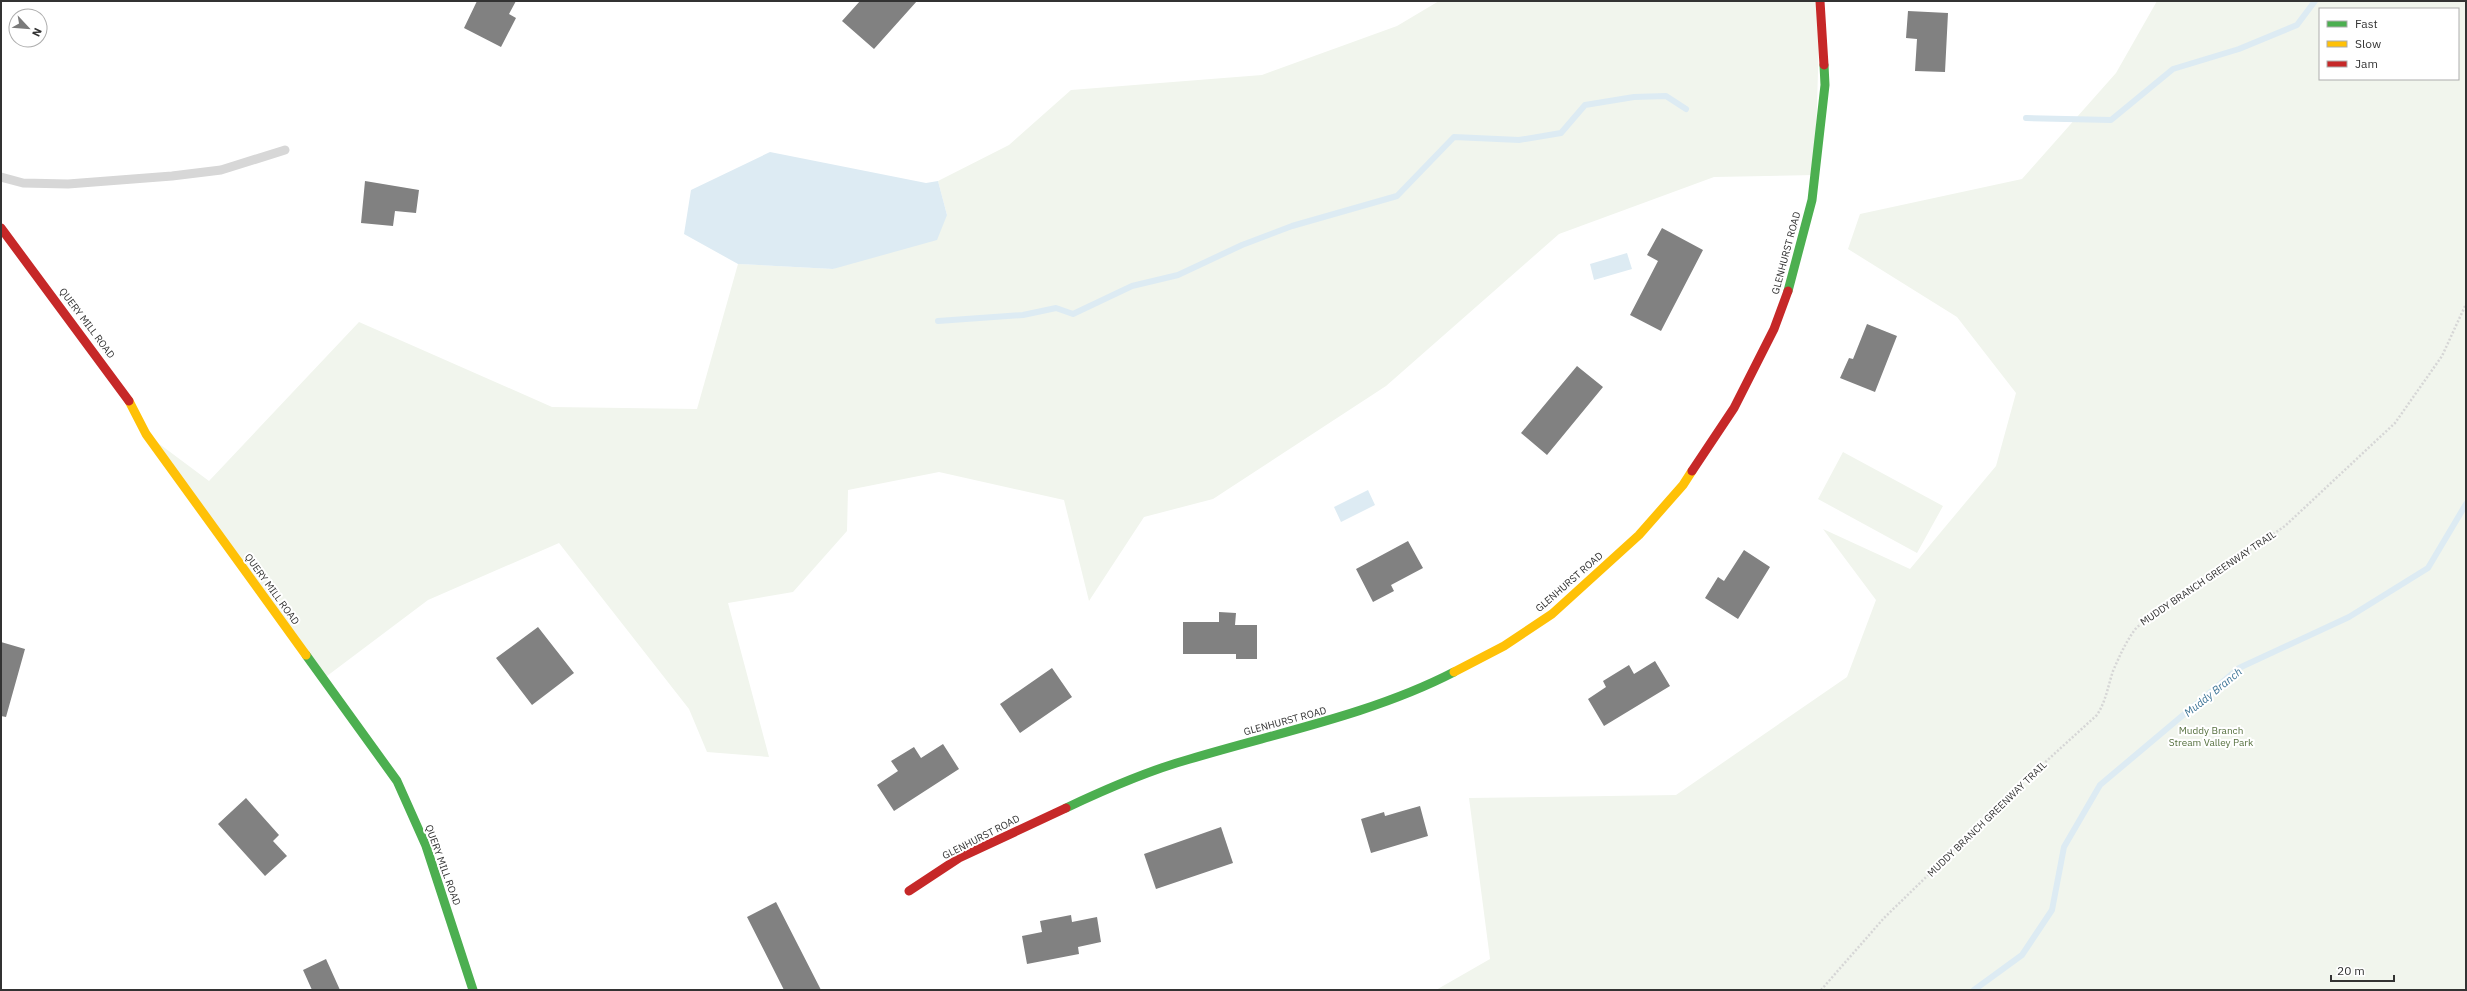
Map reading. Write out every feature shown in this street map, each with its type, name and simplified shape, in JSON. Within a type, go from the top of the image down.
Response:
[{"type":"street","name":"GLENHURST ROAD","points":[[909,891],[959,858],[1118,782],[1188,758],[1349,714],[1444,677],[1504,646],[1552,614],[1639,535],[1683,485],[1734,408],[1774,329],[1793,278],[1812,200],[1825,85],[1820,1]]},
{"type":"street","name":"QUERY MILL ROAD","points":[[1,228],[126,394],[146,434],[397,781],[426,846],[473,990]]},
{"type":"lane","points":[[1,177],[23,183],[68,184],[172,176],[221,170],[285,150]]},
{"type":"path","name":"MUDDY BRANCH GREENWAY TRAIL","points":[[1821,990],[1884,918],[2030,776],[2097,715],[2105,703],[2113,672],[2125,642],[2137,627],[2285,526],[2395,423],[2442,356],[2466,304]]},
{"type":"green space","points":[[1439,1],[1820,1],[1815,175],[1714,177],[1559,234],[1386,386],[1213,499],[1144,517],[1089,601],[1064,500],[939,472],[848,490],[847,531],[793,592],[728,603],[769,757],[707,752],[689,709],[559,543],[428,600],[323,679],[146,434],[209,481],[359,322],[552,407],[697,409],[738,264],[833,269],[947,215],[938,181],[1009,145],[1071,90],[1262,75],[1397,26]]},
{"type":"green space","name":"Muddy Branch Stream Valley Park","points":[[2157,1],[2466,1],[2466,990],[1436,990],[1490,959],[1469,798],[1676,795],[1847,677],[1876,600],[1823,529],[1910,569],[1996,466],[2016,393],[1957,317],[1848,249],[1860,214],[2022,179],[2116,73]]},
{"type":"green space","points":[[1843,452],[1943,506],[1917,553],[1818,499]]},
{"type":"shaded area","points":[[770,152],[926,183],[938,181],[947,215],[937,240],[833,269],[738,264],[684,234],[691,190]]},
{"type":"shaded area","points":[[1627,253],[1632,269],[1594,280],[1590,264]]},
{"type":"shaded area","points":[[1368,490],[1375,505],[1341,522],[1334,507]]},
{"type":"building","points":[[477,1],[516,1],[509,14],[516,18],[501,47],[464,28]]},
{"type":"building","points":[[860,1],[917,1],[874,49],[842,21]]},
{"type":"building","points":[[1908,11],[1948,13],[1945,72],[1915,71],[1917,39],[1906,38]]},
{"type":"building","points":[[365,181],[419,190],[416,213],[395,211],[393,226],[361,223]]},
{"type":"building","points":[[1662,228],[1703,250],[1661,331],[1630,315],[1658,261],[1647,255]]},
{"type":"building","points":[[1867,324],[1897,336],[1875,392],[1840,378],[1849,358],[1853,359]]},
{"type":"building","points":[[1577,366],[1603,387],[1547,455],[1521,433]]},
{"type":"building","points":[[1408,541],[1423,568],[1391,585],[1394,591],[1373,602],[1356,569]]},
{"type":"building","points":[[1744,550],[1770,567],[1738,619],[1705,598],[1718,577],[1724,581]]},
{"type":"building","points":[[1219,612],[1236,613],[1235,625],[1257,625],[1257,659],[1236,659],[1236,654],[1183,654],[1183,622],[1219,622]]},
{"type":"building","points":[[538,627],[574,673],[532,705],[496,658]]},
{"type":"building","points":[[1,642],[25,649],[6,717],[1,716]]},
{"type":"building","points":[[1655,661],[1670,686],[1604,726],[1588,699],[1606,687],[1603,681],[1629,665],[1634,674]]},
{"type":"building","points":[[1052,668],[1072,697],[1020,733],[1000,704]]},
{"type":"building","points":[[943,744],[959,769],[894,811],[877,785],[898,771],[891,761],[914,747],[921,758]]},
{"type":"building","points":[[246,798],[279,835],[273,841],[287,856],[265,876],[218,824]]},
{"type":"building","points":[[1420,806],[1428,836],[1371,853],[1361,819],[1384,812],[1385,816]]},
{"type":"building","points":[[1221,827],[1233,863],[1156,889],[1144,854]]},
{"type":"building","points":[[776,902],[821,990],[784,990],[747,917]]},
{"type":"building","points":[[1071,915],[1072,922],[1097,917],[1101,942],[1078,947],[1079,954],[1027,964],[1022,936],[1042,932],[1040,921]]},
{"type":"building","points":[[326,959],[340,990],[312,990],[303,970]]},
{"type":"waterway","points":[[2026,118],[2111,120],[2173,69],[2239,49],[2297,25],[2315,1]]},
{"type":"waterway","points":[[938,321],[1023,315],[1056,308],[1073,314],[1132,286],[1178,275],[1242,245],[1292,226],[1397,196],[1454,137],[1519,140],[1561,133],[1585,105],[1634,97],[1666,96],[1686,109]]},
{"type":"waterway","name":"Muddy Branch","points":[[1974,990],[2022,955],[2052,910],[2064,847],[2100,785],[2239,668],[2349,617],[2428,568],[2466,504]]},
{"type":"traffic: fast","points":[[1788,291],[1812,200],[1825,85],[1824,65]]},
{"type":"traffic: fast","points":[[306,655],[397,781],[426,846],[473,990]]},
{"type":"traffic: fast","points":[[1066,808],[1111,787],[1158,769],[1358,711],[1391,700],[1454,672]]},
{"type":"traffic: slow","points":[[129,401],[146,434],[306,655]]},
{"type":"traffic: slow","points":[[1454,672],[1504,646],[1552,614],[1639,535],[1683,485],[1692,471]]},
{"type":"traffic: jam","points":[[1820,1],[1824,65]]},
{"type":"traffic: jam","points":[[1,228],[129,401]]},
{"type":"traffic: jam","points":[[1692,471],[1734,408],[1774,329],[1788,291]]},
{"type":"traffic: jam","points":[[909,891],[959,858],[1066,808]]}]
